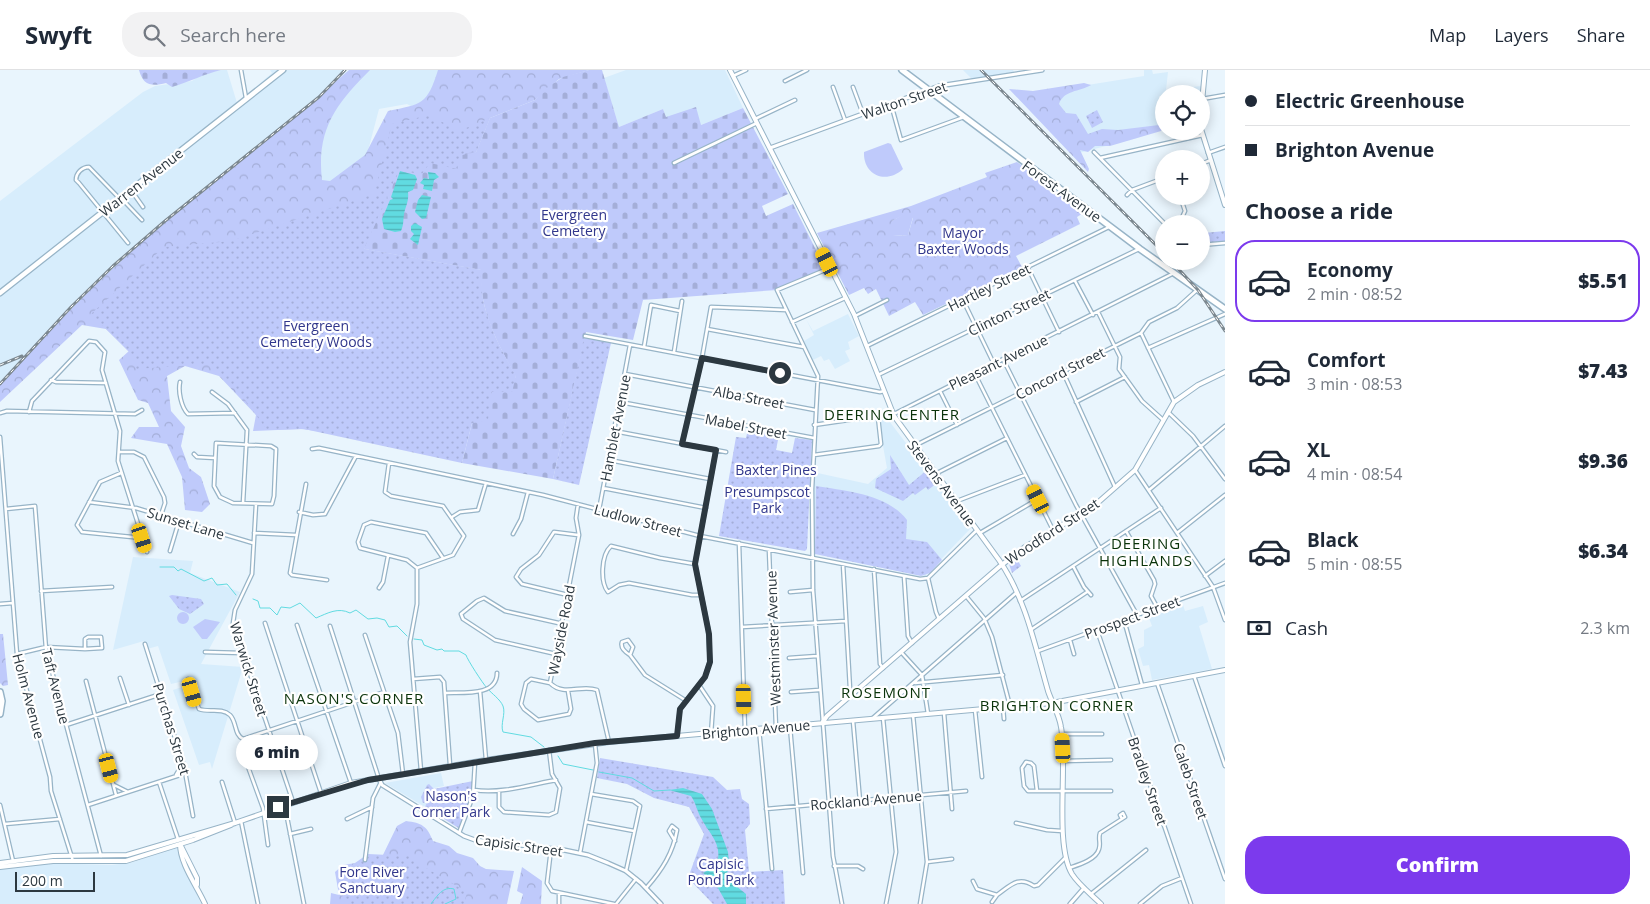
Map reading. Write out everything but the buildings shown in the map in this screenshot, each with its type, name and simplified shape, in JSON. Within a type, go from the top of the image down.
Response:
[{"type":"highway","name":"Forest Avenue","points":[[902,70],[1140,249],[1225,310]]},
{"type":"highway","points":[[0,692],[2,701],[0,714]]},
{"type":"main road","name":"Warren Avenue","points":[[0,293],[282,70]]},
{"type":"main road","name":"Stevens Avenue","points":[[730,70],[855,317],[892,414],[1002,564],[1020,601],[1032,629],[1052,703],[1061,725],[1066,857],[1069,868],[1084,888],[1101,904]]},
{"type":"main road","points":[[1203,85],[1205,70]]},
{"type":"main road","points":[[1211,160],[1225,204]]},
{"type":"main road","name":"Woodford Street","points":[[822,723],[1002,564],[1081,514],[1135,470],[1162,419],[1174,402],[1198,386],[1225,372]]},
{"type":"main road","name":"Brighton Avenue","points":[[0,865],[72,859],[132,860],[263,812],[351,783],[421,773],[486,760],[595,743],[1052,703],[1225,670]]},
{"type":"main road","name":"Brighton Avenue","points":[[179,842],[193,840],[235,823]]},
{"type":"main road","points":[[188,856],[189,845],[193,840]]},
{"type":"main road","points":[[179,842],[188,856],[197,878],[197,886]]},
{"type":"main road","points":[[179,842],[193,880],[205,904]]},
{"type":"street","points":[[241,70],[246,98]]},
{"type":"street","points":[[733,76],[746,70]]},
{"type":"street","points":[[785,81],[807,70]]},
{"type":"street","name":"Walton Street","points":[[770,148],[946,84],[1016,72],[1042,70]]},
{"type":"street","points":[[833,87],[846,120]]},
{"type":"street","points":[[852,87],[863,114]]},
{"type":"street","points":[[1210,98],[1225,95]]},
{"type":"street","points":[[674,163],[795,100]]},
{"type":"street","points":[[891,104],[901,140],[964,118]]},
{"type":"street","points":[[1100,158],[1181,140]]},
{"type":"street","points":[[1210,152],[1225,148]]},
{"type":"street","points":[[1094,152],[1156,215]]},
{"type":"street","points":[[128,243],[76,180],[80,171],[86,167],[95,170],[142,220]]},
{"type":"street","points":[[1127,195],[1132,190],[1155,181]]},
{"type":"street","points":[[130,190],[143,207]]},
{"type":"street","name":"Hartley Street","points":[[867,346],[1111,227]]},
{"type":"street","points":[[1210,244],[1225,243]]},
{"type":"street","name":"Clinton Street","points":[[878,375],[1140,249]]},
{"type":"street","points":[[830,268],[777,290],[818,376],[814,425],[811,556],[814,623],[834,866],[842,904]]},
{"type":"street","points":[[1028,268],[1059,332]]},
{"type":"street","name":"Pleasant Avenue","points":[[814,425],[892,414],[1174,273]]},
{"type":"street","points":[[1075,280],[1093,315]]},
{"type":"street","name":"Concord Street","points":[[915,446],[1141,333],[1149,322],[1177,308],[1197,290]]},
{"type":"street","points":[[792,322],[845,298]]},
{"type":"street","points":[[674,352],[682,300]]},
{"type":"street","points":[[855,317],[887,300]]},
{"type":"street","points":[[962,300],[994,364]]},
{"type":"street","points":[[644,347],[651,305],[680,311]]},
{"type":"street","points":[[682,444],[702,358],[710,309],[712,307],[786,310]]},
{"type":"street","points":[[1098,312],[1120,357],[1118,366],[1125,378],[1147,407],[1162,419]]},
{"type":"street","points":[[1148,348],[1225,314]]},
{"type":"street","points":[[707,329],[804,347]]},
{"type":"street","points":[[1141,333],[1174,402]]},
{"type":"street","points":[[585,336],[880,392],[884,391]]},
{"type":"street","points":[[28,412],[32,401],[51,380],[91,341],[96,342],[105,352],[102,368],[120,431],[120,452],[117,458],[147,552]]},
{"type":"street","name":"Hamblet Avenue","points":[[599,510],[630,345]]},
{"type":"street","points":[[1003,360],[1081,514],[1137,615]]},
{"type":"street","points":[[1063,372],[1115,487]]},
{"type":"street","name":"Alba Street","points":[[625,374],[815,410]]},
{"type":"street","points":[[975,374],[1053,530]]},
{"type":"street","points":[[1076,402],[1125,378]]},
{"type":"street","points":[[51,380],[56,382],[106,383]]},
{"type":"street","points":[[180,382],[180,394],[184,409],[188,414],[235,413]]},
{"type":"street","points":[[940,391],[957,425]]},
{"type":"street","points":[[212,392],[219,396],[235,413],[246,430],[243,503]]},
{"type":"street","name":"Mabel Street","points":[[620,402],[814,438]]},
{"type":"street","points":[[0,413],[135,414],[142,410]]},
{"type":"street","points":[[1167,411],[1201,447],[1225,478]]},
{"type":"street","points":[[814,455],[879,446],[881,444],[878,417]]},
{"type":"street","points":[[1149,490],[1225,426]]},
{"type":"street","points":[[614,431],[726,452]]},
{"type":"street","name":"Holm Avenue","points":[[0,437],[17,654],[72,859]]},
{"type":"street","points":[[935,474],[1007,438]]},
{"type":"street","points":[[216,444],[271,446],[276,452],[274,502],[268,505],[228,502],[216,492],[215,458],[216,444]]},
{"type":"street","name":"Ludlow Street","points":[[312,449],[319,448],[528,492],[700,536],[811,556],[904,576],[928,578]]},
{"type":"street","points":[[677,736],[678,718],[685,700],[707,674],[710,658],[709,634],[695,564],[716,450]]},
{"type":"street","points":[[120,452],[139,454],[146,460],[164,496],[165,503],[161,515]]},
{"type":"street","points":[[194,454],[197,458],[215,458]]},
{"type":"street","points":[[299,512],[314,515],[325,514],[356,456]]},
{"type":"street","points":[[609,460],[711,479]]},
{"type":"street","points":[[389,463],[384,489],[388,495],[441,505],[452,517],[464,536],[457,552],[417,568]]},
{"type":"street","points":[[1135,470],[1213,587],[1225,620]]},
{"type":"street","points":[[121,473],[102,480],[77,523],[78,528],[82,532],[142,538]]},
{"type":"street","points":[[955,501],[1025,475]]},
{"type":"street","points":[[452,517],[460,512],[478,510],[486,483]]},
{"type":"street","points":[[306,484],[299,512],[290,573],[292,575],[327,580]]},
{"type":"street","points":[[603,488],[706,508]]},
{"type":"street","points":[[513,534],[521,519],[528,492]]},
{"type":"street","points":[[1177,533],[1225,495]]},
{"type":"street","points":[[939,618],[928,578],[978,532],[1038,499]]},
{"type":"street","name":"Sunset Lane","points":[[89,502],[133,507],[253,543]]},
{"type":"street","name":"Warwick Street","points":[[256,504],[250,579],[233,620],[242,653],[293,802]]},
{"type":"street","name":"Wayside Road","points":[[578,504],[576,518],[579,536],[550,684],[568,691],[597,690],[609,742]]},
{"type":"street","name":"Taft Avenue","points":[[5,510],[35,506],[46,647],[100,860]]},
{"type":"street","points":[[1020,601],[1160,508]]},
{"type":"street","points":[[170,551],[180,521]]},
{"type":"street","points":[[421,773],[410,642],[417,604],[417,568],[409,561],[360,548],[358,539],[366,523],[371,522],[426,533],[444,558]]},
{"type":"street","points":[[1126,531],[1154,580],[1152,596],[1157,607]]},
{"type":"street","points":[[568,595],[522,584],[516,577],[521,569],[540,555],[554,532],[579,536]]},
{"type":"street","points":[[254,533],[296,535]]},
{"type":"street","points":[[738,543],[745,730]]},
{"type":"street","points":[[695,564],[611,546],[607,552],[602,578],[608,592],[619,585],[629,583],[701,595]]},
{"type":"street","name":"Westminster Avenue","points":[[769,549],[776,728]]},
{"type":"street","points":[[379,588],[383,582],[388,556]]},
{"type":"street","points":[[1205,576],[1225,560]]},
{"type":"street","points":[[843,563],[850,689],[854,693]]},
{"type":"street","points":[[1073,566],[1087,592],[1091,595]]},
{"type":"street","points":[[874,570],[880,664],[882,668]]},
{"type":"street","points":[[904,576],[908,636],[912,643]]},
{"type":"street","name":"Prospect Street","points":[[1038,650],[1225,583]]},
{"type":"street","points":[[41,591],[112,588]]},
{"type":"street","points":[[790,592],[813,590]]},
{"type":"street","points":[[1032,629],[1087,592]]},
{"type":"street","points":[[872,719],[1016,593]]},
{"type":"street","points":[[965,596],[985,620],[999,656],[1010,706]]},
{"type":"street","points":[[556,654],[495,640],[463,620],[462,614],[484,598],[505,611],[563,624]]},
{"type":"street","points":[[0,604],[13,603]]},
{"type":"street","points":[[1124,620],[1142,685]]},
{"type":"street","points":[[742,627],[846,621]]},
{"type":"street","points":[[265,623],[321,793]]},
{"type":"street","points":[[298,625],[351,783]]},
{"type":"street","points":[[330,626],[380,784],[374,793],[365,860]]},
{"type":"street","name":"Bradley Street","points":[[1097,630],[1190,904]]},
{"type":"street","points":[[365,635],[399,739],[403,776]]},
{"type":"street","points":[[17,654],[46,647],[85,649],[102,649],[101,637],[86,638],[85,649]]},
{"type":"street","points":[[630,655],[633,647],[628,640],[622,642],[624,651],[630,655],[645,675],[685,700]]},
{"type":"street","points":[[1070,640],[1074,654]]},
{"type":"street","name":"Purchas Street","points":[[145,644],[186,773],[193,816]]},
{"type":"street","points":[[205,652],[242,653]]},
{"type":"street","points":[[901,652],[922,675],[928,714]]},
{"type":"street","points":[[789,658],[817,656]]},
{"type":"street","points":[[445,693],[480,691],[491,688],[497,673]]},
{"type":"street","points":[[913,683],[1003,676]]},
{"type":"street","points":[[1194,676],[1225,766]]},
{"type":"street","points":[[120,678],[129,704]]},
{"type":"street","points":[[413,679],[442,678],[445,693],[450,767]]},
{"type":"street","points":[[188,679],[199,709],[224,712],[230,715],[240,738],[384,692]]},
{"type":"street","points":[[550,684],[531,679],[526,683],[521,704],[524,709],[538,720],[569,714],[571,710],[568,691]]},
{"type":"street","points":[[86,681],[116,796]]},
{"type":"street","name":"Caleb Street","points":[[1156,683],[1225,879]]},
{"type":"street","points":[[699,685],[713,706],[711,734]]},
{"type":"street","points":[[791,692],[819,690]]},
{"type":"street","points":[[480,691],[486,760]]},
{"type":"street","points":[[66,725],[161,694]]},
{"type":"street","points":[[1003,707],[1004,719]]},
{"type":"street","points":[[975,710],[982,777]]},
{"type":"street","points":[[944,713],[952,809]]},
{"type":"street","points":[[913,716],[927,862],[920,904]]},
{"type":"street","points":[[883,718],[896,852],[886,904]]},
{"type":"street","points":[[853,721],[860,801]]},
{"type":"street","points":[[790,726],[803,873]]},
{"type":"street","points":[[759,729],[772,869]]},
{"type":"street","points":[[1062,734],[1102,734]]},
{"type":"street","points":[[580,853],[596,763],[595,743]]},
{"type":"street","points":[[499,792],[500,807],[504,812],[552,815],[557,810],[560,794],[552,774],[549,750]]},
{"type":"street","points":[[1063,761],[1111,760]]},
{"type":"street","points":[[459,833],[474,790],[475,762]]},
{"type":"street","points":[[1037,791],[1034,766],[1031,762],[1026,762],[1022,767],[1025,787],[1028,791],[1064,792],[1111,791]]},
{"type":"street","points":[[176,775],[183,763]]},
{"type":"street","points":[[247,764],[263,812],[268,845]]},
{"type":"street","points":[[87,805],[186,773]]},
{"type":"street","points":[[474,790],[499,792],[513,787],[556,780]]},
{"type":"street","points":[[159,781],[179,842]]},
{"type":"street","points":[[222,782],[235,823]]},
{"type":"street","name":"Capisic Street","points":[[380,784],[459,833],[480,842],[580,853],[626,871],[647,887],[661,904]]},
{"type":"street","points":[[113,785],[128,792]]},
{"type":"street","name":"Rockland Avenue","points":[[766,809],[966,791]]},
{"type":"street","points":[[591,794],[639,803],[640,808],[626,871]]},
{"type":"street","points":[[285,805],[304,904]]},
{"type":"street","points":[[0,806],[14,863]]},
{"type":"street","points":[[347,819],[372,807]]},
{"type":"street","points":[[5,824],[60,817]]},
{"type":"street","points":[[1069,868],[1083,863],[1097,853],[1100,833],[1122,819]]},
{"type":"street","points":[[241,821],[258,904]]},
{"type":"street","points":[[586,822],[634,831]]},
{"type":"street","points":[[1016,823],[1047,830],[1064,831]]},
{"type":"street","points":[[647,887],[662,869],[674,841],[676,830],[672,826],[669,831],[674,841]]},
{"type":"street","points":[[290,834],[311,829]]},
{"type":"street","points":[[551,849],[548,886],[552,891],[559,894],[615,904],[636,878]]},
{"type":"street","points":[[1091,894],[1146,850]]},
{"type":"street","points":[[992,902],[997,896],[1020,880],[1026,880],[1034,886],[1038,885],[1066,857]]},
{"type":"street","points":[[927,862],[952,859]]},
{"type":"street","points":[[834,866],[858,866],[863,869]]},
{"type":"street","points":[[1140,904],[1162,886],[1182,878]]},
{"type":"street","points":[[973,881],[977,889],[997,896]]},
{"type":"street","points":[[1070,904],[1084,888]]},
{"type":"street","points":[[558,904],[559,894]]},
{"type":"street","points":[[592,904],[593,900]]},
{"type":"shaded area","points":[[227,70],[237,103],[272,73],[270,70],[345,70],[346,72],[310,105],[134,249],[64,315],[0,385],[0,201],[143,92],[155,86],[192,81],[200,75]]},
{"type":"shaded area","points":[[357,70],[589,70],[563,77],[459,131],[407,104],[379,109],[360,181],[307,199],[318,102]]},
{"type":"shaded area","points":[[626,70],[725,70],[743,108],[701,125],[666,117],[663,109],[619,127],[604,78]]},
{"type":"shaded area","points":[[963,70],[1013,70],[1014,72],[972,79]]},
{"type":"shaded area","points":[[1144,70],[1152,70],[1153,74],[1168,72],[1167,85],[1155,85],[1155,129],[1137,138],[1075,154],[1018,96],[1144,76]]},
{"type":"shaded area","points":[[400,171],[415,175],[417,179],[413,190],[408,192],[408,201],[401,231],[395,232],[384,229],[382,219],[390,200],[393,199],[391,197]]},
{"type":"shaded area","points":[[428,172],[435,173],[439,177],[434,180],[432,191],[423,189],[424,185],[420,183],[424,178],[429,179]]},
{"type":"shaded area","points":[[422,195],[431,197],[426,218],[422,219],[415,212],[418,200]]},
{"type":"shaded area","points":[[415,223],[422,227],[418,245],[410,239],[414,234],[411,231],[411,226]]},
{"type":"shaded area","points":[[848,314],[859,336],[848,342],[850,349],[845,351],[850,361],[835,369],[829,359],[824,361],[821,356],[813,360],[804,341],[814,335],[806,319],[813,331]]},
{"type":"shaded area","points":[[886,417],[971,528],[925,576],[813,553],[813,472],[868,484],[887,468],[878,418]]},
{"type":"shaded area","points":[[133,557],[193,561],[190,573],[240,592],[201,664],[243,667],[212,769],[210,762],[199,765],[173,690],[185,686],[184,681],[171,684],[158,646],[147,649],[144,641],[113,650]]},
{"type":"shaded area","points":[[1183,605],[1185,611],[1203,606],[1208,622],[1199,626],[1212,669],[1152,680],[1149,665],[1143,666],[1138,649],[1144,646],[1144,630],[1152,626],[1149,618]]},
{"type":"shaded area","points":[[441,773],[444,786],[434,788],[425,807],[385,783]]},
{"type":"shaded area","points":[[683,788],[702,794],[712,809],[728,852],[729,865],[726,878],[746,894],[746,904],[727,904],[714,881],[703,873],[716,866],[718,859],[717,846],[691,796],[669,790]]},
{"type":"shaded area","points":[[177,847],[201,904],[0,904],[0,869],[43,863],[112,865],[133,862]]},
{"type":"green space","points":[[139,70],[221,70],[172,87],[166,83],[148,84],[143,79]]},
{"type":"green space","name":"Evergreen Cemetery Woods","points":[[349,70],[370,70],[348,94],[331,118],[322,146],[322,180],[330,181],[365,155],[388,111],[409,107],[422,101],[430,90],[438,70],[589,70],[559,79],[535,100],[490,118],[476,152],[457,169],[421,175],[364,249],[481,270],[483,304],[495,337],[488,420],[472,423],[317,431],[301,429],[253,431],[256,415],[219,376],[185,366],[167,376],[171,411],[185,427],[181,446],[189,468],[201,477],[210,504],[202,512],[185,510],[182,477],[167,444],[131,438],[139,427],[159,427],[148,403],[138,400],[119,360],[129,351],[106,329],[82,325],[0,402],[0,385],[98,282],[186,204]]},
{"type":"green space","name":"Evergreen Cemetery","points":[[589,70],[602,70],[619,127],[663,109],[666,117],[696,107],[701,125],[743,108],[788,194],[762,206],[766,216],[793,204],[825,268],[777,290],[643,300],[633,340],[586,332],[553,479],[462,463],[472,423],[492,392],[516,377],[496,338],[486,312],[481,285],[481,270],[364,249],[400,169],[476,152],[490,118],[535,100],[545,89],[563,77]]},
{"type":"green space","points":[[1084,83],[1091,85],[1064,96],[1059,104],[1066,113],[1076,114],[1088,134],[1102,129],[1118,130],[1155,125],[1155,133],[1110,146],[1095,146],[1088,152],[1080,150],[1089,169],[1088,172],[1009,89],[1033,91]]},
{"type":"green space","points":[[1097,110],[1103,122],[1092,128],[1086,116]]},
{"type":"green space","name":"Evergreen Cemetery Woods","points":[[429,115],[459,131],[490,118],[476,152],[461,154],[457,169],[430,163],[421,175],[399,169],[364,249],[481,270],[481,285],[486,312],[502,351],[516,376],[512,392],[492,392],[488,420],[472,423],[462,463],[304,429],[267,430],[240,393],[209,364],[136,369],[136,359],[91,314],[164,247],[231,241],[374,194],[392,124]]},
{"type":"green space","points":[[888,143],[891,144],[903,169],[896,174],[883,177],[871,172],[867,167],[864,152]]},
{"type":"green space","name":"Mayor Baxter Woods","points":[[1017,162],[1085,212],[1077,217],[1080,224],[1016,256],[1022,267],[923,315],[915,302],[889,316],[876,289],[868,294],[864,288],[849,295],[817,233],[911,206],[987,177],[985,173]],"holes":[[[907,213],[909,217],[913,218],[908,235],[893,236],[895,228],[892,221]]]},
{"type":"green space","points":[[907,212],[913,217],[908,235],[893,236],[892,221]]},
{"type":"green space","points":[[1225,231],[1225,241],[1210,242],[1210,232]]},
{"type":"green space","points":[[584,338],[611,343],[579,485],[553,479]]},
{"type":"green space","name":"Presumpscot Park","points":[[748,429],[779,435],[776,450],[792,453],[795,438],[812,440],[807,549],[805,551],[719,536],[736,437],[746,438]]},
{"type":"green space","points":[[890,455],[909,485],[927,470],[937,483],[928,490],[926,487],[915,495],[913,493],[903,501],[875,488],[876,479],[891,469]]},
{"type":"green space","name":"Presumpscot Park","points":[[816,486],[853,492],[889,504],[907,520],[906,539],[927,542],[942,560],[930,573],[921,576],[815,554]]},
{"type":"green space","points":[[1015,556],[1021,566],[1012,573],[1009,564]]},
{"type":"green space","points":[[169,596],[201,599],[204,604],[190,614],[179,609]]},
{"type":"green space","points":[[183,612],[189,618],[183,624],[177,618]]},
{"type":"green space","points":[[205,619],[220,622],[207,639],[202,639],[193,627]]},
{"type":"green space","points":[[0,634],[3,634],[8,685],[3,686],[0,683]]},
{"type":"green space","name":"Capisic Pond Park","points":[[600,758],[713,777],[727,790],[740,789],[742,799],[749,804],[750,824],[745,830],[749,872],[783,870],[785,904],[713,904],[688,878],[704,834],[689,807],[654,798],[627,784],[597,778]]},
{"type":"green space","name":"Nason's Corner Park","points":[[473,781],[473,794],[460,829],[425,807],[427,802],[423,803],[421,797],[429,784],[434,789]]},
{"type":"green space","points":[[406,821],[423,826],[433,841],[449,846],[457,853],[473,858],[480,866],[486,869],[514,871],[507,904],[330,904],[331,893],[339,895],[335,872],[343,865],[381,859],[397,826]]},
{"type":"green space","name":"Fore River Sanctuary","points":[[368,854],[409,856],[409,858],[467,892],[464,904],[345,904],[339,874]]},
{"type":"green space","points":[[522,867],[542,881],[541,904],[520,904],[523,894],[517,891]]},
{"type":"waterway","points":[[160,567],[174,567],[178,571],[181,569],[204,581],[212,578],[217,585],[227,584],[236,595]]},
{"type":"waterway","points":[[253,599],[258,601],[260,608],[270,608],[277,615],[281,607],[290,608],[300,603],[316,618],[333,611],[346,611],[350,613],[356,610],[368,619],[377,618],[385,620],[389,627],[397,626],[407,636]]},
{"type":"waterway","points":[[414,639],[422,640],[424,645],[437,650],[459,651],[466,655],[482,682],[503,706],[503,732],[531,737],[544,747]]},
{"type":"waterway","points":[[558,756],[563,764],[593,770]]},
{"type":"waterway","points":[[599,772],[632,778],[654,791],[670,790]]},
{"type":"waterway","points":[[431,904],[443,890],[454,889],[456,899],[445,904]]},
{"type":"railway","points":[[0,384],[71,307],[113,266],[165,221],[319,97],[345,70]]},
{"type":"railway","points":[[981,70],[1155,244]]},
{"type":"railway","points":[[1179,270],[1198,290],[1225,331]]},
{"type":"railway","points":[[0,365],[22,356]]},
{"type":"district","name":"DEERING CENTER","points":[[892,414]]},
{"type":"district","name":"DEERING HIGHLANDS","points":[[1146,552]]},
{"type":"district","name":"ROSEMONT","points":[[886,692]]},
{"type":"district","name":"NASON'S CORNER","points":[[354,698]]},
{"type":"district","name":"BRIGHTON CORNER","points":[[1057,705]]},
{"type":"route","points":[[278,807],[351,783],[403,776],[486,760],[595,743],[677,736],[680,709],[685,700],[705,677],[710,658],[709,634],[695,564],[716,450],[682,444],[702,358],[780,373]]},
{"type":"park label","name":"Baxter Pines","points":[[776,469]]}]
